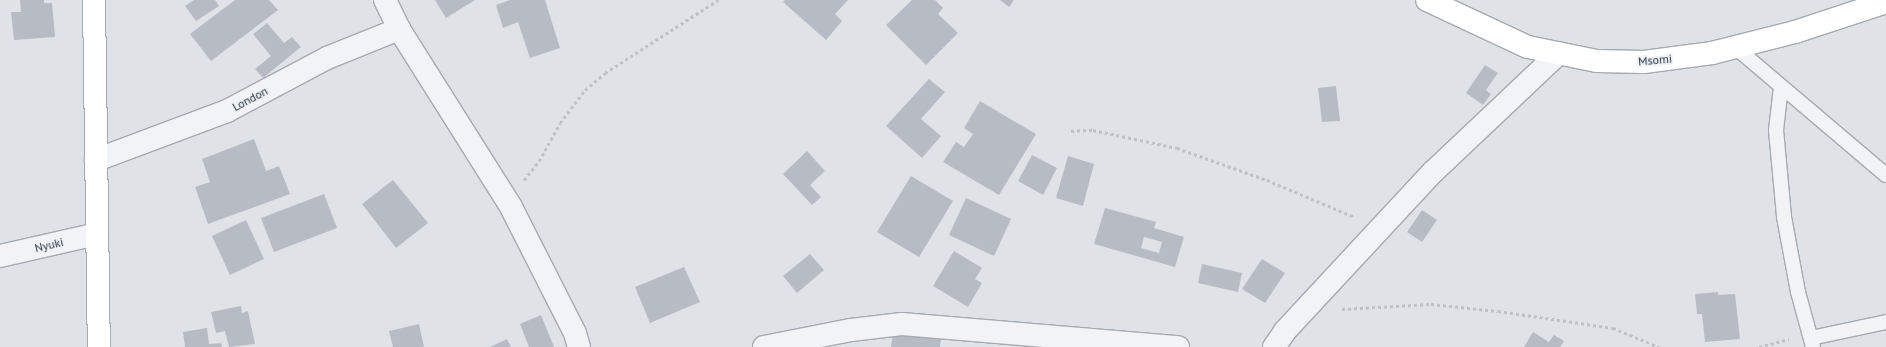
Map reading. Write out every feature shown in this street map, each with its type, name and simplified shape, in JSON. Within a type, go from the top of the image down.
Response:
[{"type":"street","points":[[94,0],[99,347]]},
{"type":"street","points":[[385,0],[399,28],[507,200],[575,333],[579,347]]},
{"type":"street","name":"Msomi","points":[[1427,0],[1528,47],[1597,61],[1644,62],[1712,53],[1795,32],[1886,2]]},
{"type":"street","name":"London","points":[[96,160],[227,111],[327,58],[399,28]]},
{"type":"street","points":[[1274,347],[1304,311],[1433,172],[1559,53]]},
{"type":"street","name":"Nyuki","points":[[0,256],[97,234]]},
{"type":"street","points":[[764,347],[851,330],[902,324],[1178,347]]},
{"type":"lane","points":[[1735,47],[1886,175]]},
{"type":"lane","points":[[1781,86],[1776,130],[1778,165],[1797,284],[1811,339],[1886,322]]},
{"type":"path","points":[[507,200],[539,161],[560,123],[585,90],[605,72],[718,0]]},
{"type":"path","points":[[1071,131],[1093,130],[1177,148],[1267,180],[1381,228]]},
{"type":"path","points":[[1304,311],[1431,304],[1498,311],[1613,328],[1660,347]]},
{"type":"path","points":[[1758,347],[1811,339]]},
{"type":"building","points":[[20,0],[44,0],[44,3],[52,3],[55,37],[14,40],[11,12],[21,12]]},
{"type":"building","points":[[194,0],[215,0],[219,6],[196,21],[185,6]]},
{"type":"building","points":[[235,0],[269,0],[278,10],[211,61],[190,34]]},
{"type":"building","points":[[435,0],[475,0],[446,18]]},
{"type":"building","points":[[510,0],[545,0],[560,48],[530,58],[518,22],[503,28],[496,5]]},
{"type":"building","points":[[785,0],[848,0],[835,14],[842,21],[826,40],[783,2]]},
{"type":"building","points":[[912,0],[935,0],[943,8],[938,14],[958,33],[926,65],[886,25]]},
{"type":"building","points":[[1000,0],[1014,0],[1009,7]]},
{"type":"building","points":[[267,23],[284,43],[292,37],[301,47],[263,78],[255,69],[271,56],[253,34]]},
{"type":"building","points":[[1485,65],[1498,73],[1486,90],[1491,94],[1483,105],[1466,93]]},
{"type":"building","points":[[929,79],[945,92],[921,119],[941,136],[922,158],[886,126]]},
{"type":"building","points":[[1336,86],[1340,121],[1322,122],[1318,88]]},
{"type":"building","points":[[980,101],[1036,134],[999,195],[943,162],[956,142],[964,147],[973,134],[964,128]]},
{"type":"building","points":[[254,139],[266,171],[279,166],[290,194],[208,224],[195,187],[210,182],[202,159]]},
{"type":"building","points":[[807,151],[825,171],[810,185],[821,197],[812,205],[783,174]]},
{"type":"building","points":[[1032,155],[1057,168],[1043,195],[1018,181]]},
{"type":"building","points":[[1068,156],[1094,164],[1083,206],[1056,198]]},
{"type":"building","points":[[911,176],[953,201],[919,257],[877,232]]},
{"type":"building","points":[[393,180],[428,223],[396,248],[362,204]]},
{"type":"building","points":[[324,194],[337,228],[274,252],[261,218]]},
{"type":"building","points":[[966,198],[1011,219],[994,256],[949,235]]},
{"type":"building","points":[[1105,208],[1156,222],[1154,228],[1184,237],[1175,267],[1094,244]],"holes":[[[1144,237],[1162,242],[1159,253],[1141,248]]]},
{"type":"building","points":[[1422,210],[1437,220],[1422,242],[1407,232]]},
{"type":"building","points":[[246,220],[264,259],[230,275],[212,236]]},
{"type":"building","points":[[954,251],[982,268],[975,279],[982,283],[968,307],[933,286]]},
{"type":"building","points":[[810,254],[824,270],[797,293],[783,276]]},
{"type":"building","points":[[1262,259],[1285,273],[1265,303],[1242,289]]},
{"type":"building","points":[[1202,264],[1242,273],[1238,292],[1198,283]]},
{"type":"building","points":[[684,267],[700,302],[650,323],[635,287]]},
{"type":"building","points":[[1718,292],[1718,295],[1735,294],[1740,339],[1705,342],[1702,314],[1697,314],[1695,294]]},
{"type":"building","points":[[241,306],[242,313],[248,311],[255,344],[229,347],[225,331],[216,333],[211,312]]},
{"type":"building","points":[[541,315],[554,347],[529,347],[520,324]]},
{"type":"building","points":[[419,324],[424,347],[393,347],[389,331]]},
{"type":"building","points":[[207,328],[209,344],[221,343],[222,347],[185,347],[183,332]]},
{"type":"building","points":[[893,332],[941,337],[940,347],[891,347]]},
{"type":"building","points":[[1533,332],[1549,342],[1554,335],[1564,341],[1560,347],[1524,347]]},
{"type":"building","points":[[507,339],[511,347],[490,347]]}]
